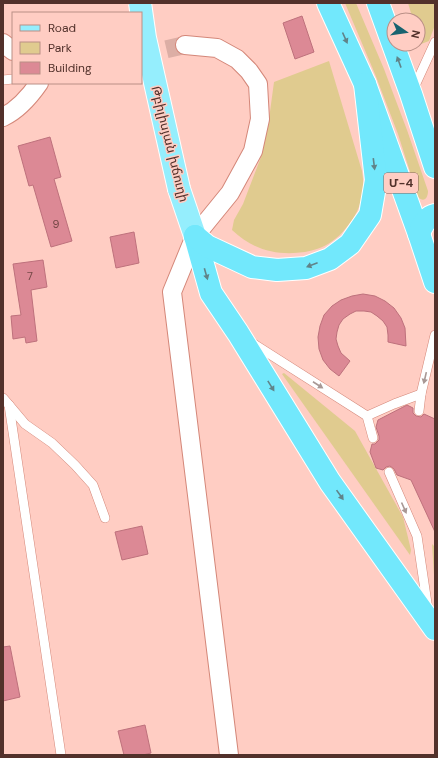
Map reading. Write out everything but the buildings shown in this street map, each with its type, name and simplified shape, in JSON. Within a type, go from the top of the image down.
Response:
[{"type":"highway","name":"Մ-4","points":[[328,3],[365,84],[435,282]]},
{"type":"highway","points":[[378,3],[434,160]]},
{"type":"highway","points":[[195,236],[207,246],[252,267],[277,270],[306,268],[330,258],[350,244],[370,215],[376,180],[365,84]]},
{"type":"highway","points":[[419,234],[424,222],[435,215]]},
{"type":"highway","points":[[195,236],[211,293],[238,333],[330,482],[433,626]]},
{"type":"main road","name":"Թբիլիսյան խճուղի","points":[[142,17],[145,38],[179,189],[195,236]]},
{"type":"street","points":[[3,43],[12,50]]},
{"type":"street","points":[[185,45],[217,48],[237,59],[249,71],[258,84],[260,119],[253,151],[230,193],[195,236],[172,292],[229,755]]},
{"type":"street","points":[[3,117],[10,114],[30,96],[38,84]]},
{"type":"lane","points":[[411,94],[435,42]]},
{"type":"lane","points":[[238,333],[367,416],[373,438]]},
{"type":"lane","points":[[419,411],[421,394],[435,335]]},
{"type":"lane","points":[[367,416],[421,394]]},
{"type":"lane","points":[[6,402],[25,424],[52,443],[93,485],[105,518]]},
{"type":"lane","points":[[6,402],[61,755]]},
{"type":"lane","points":[[389,472],[417,536],[433,626]]},
{"type":"green space","points":[[345,3],[356,3],[384,69],[428,191],[424,200],[418,197],[398,134]]},
{"type":"green space","points":[[408,3],[435,3],[435,25],[429,41],[426,42],[426,12],[411,12]]},
{"type":"green space","points":[[329,61],[362,171],[363,189],[359,206],[355,216],[343,232],[328,244],[315,250],[285,253],[257,247],[240,237],[232,230],[234,220],[243,204],[261,157],[269,119],[274,82]]},
{"type":"green space","points":[[284,373],[355,431],[403,517],[411,550],[410,555],[282,374]]},
{"type":"green space","points":[[432,544],[435,547],[435,590]]},
{"type":"tunnel","points":[[142,58],[155,52],[185,45]]}]
